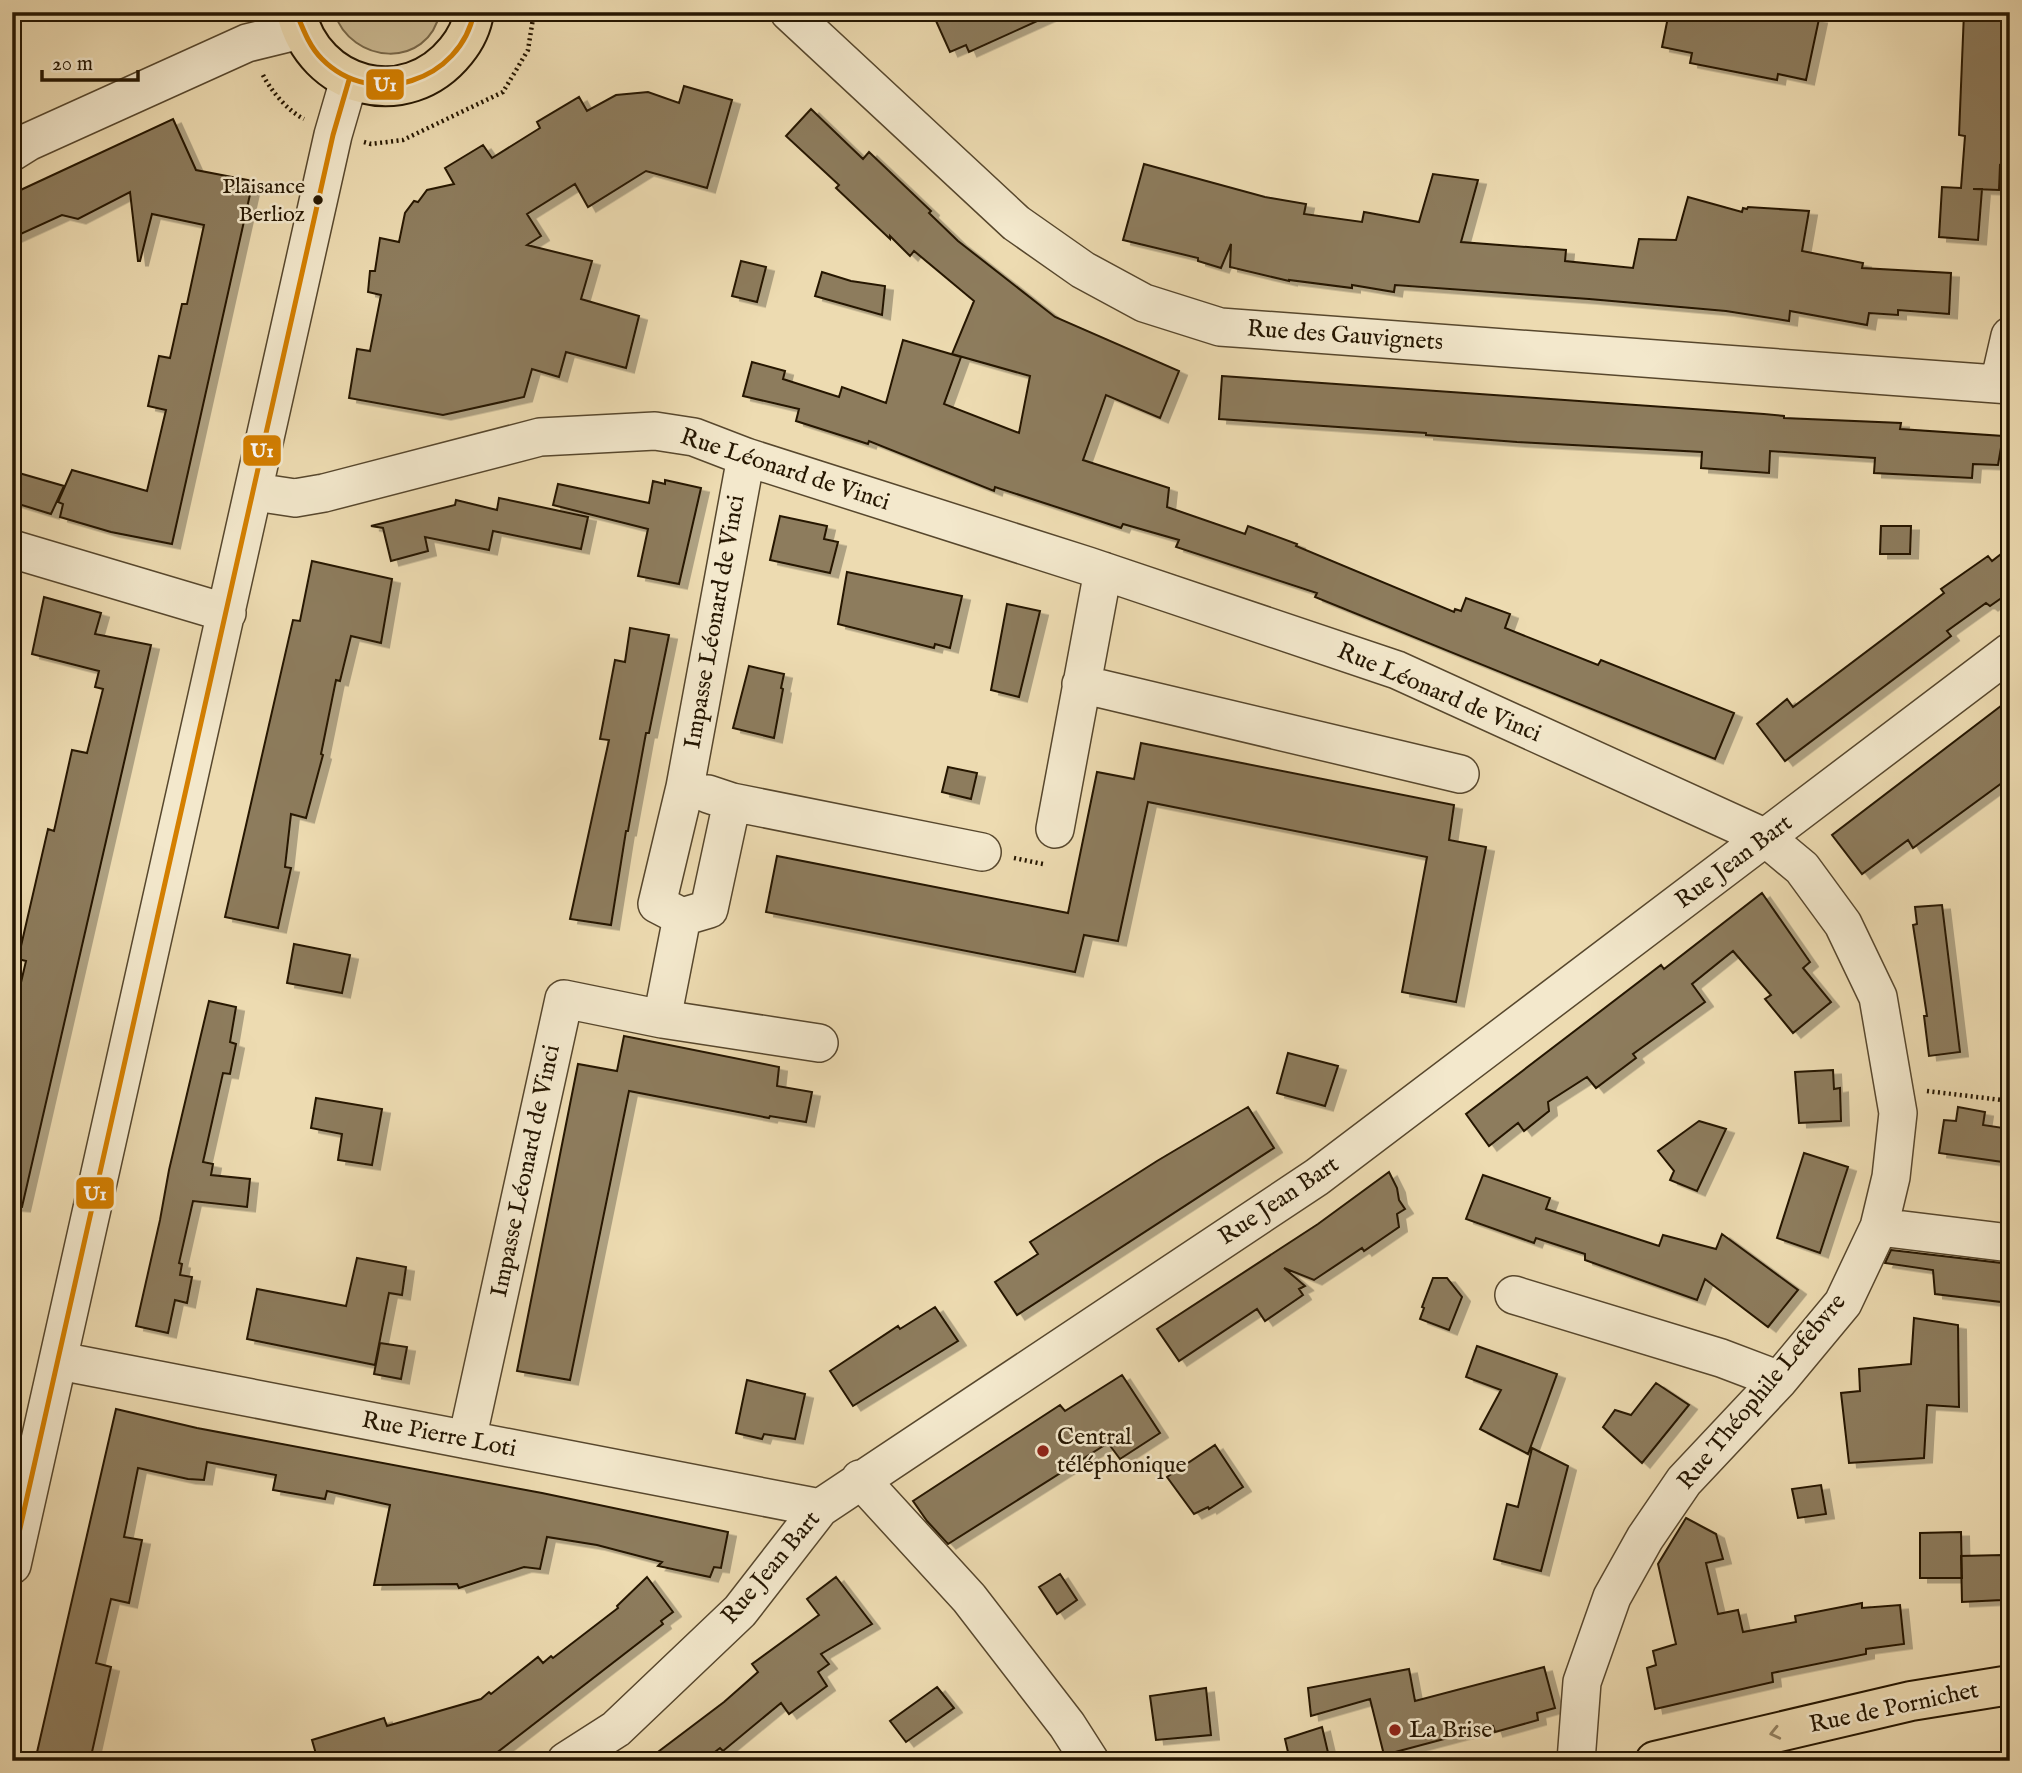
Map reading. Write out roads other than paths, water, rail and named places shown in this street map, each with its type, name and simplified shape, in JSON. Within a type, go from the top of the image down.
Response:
[{"type":"main road","points":[[298,21],[312,51],[328,68],[349,80],[374,87],[400,85],[425,77],[447,63],[463,42],[474,12]]},
{"type":"main road","name":"Rue de Pornichet","points":[[1655,1761],[1718,1754],[1911,1701],[2010,1685]]},
{"type":"street","name":"Rue des Gauvignets","points":[[789,12],[1016,223],[1083,270],[1144,303],[1220,327],[2004,384]]},
{"type":"street","points":[[12,152],[28,142],[298,21]]},
{"type":"street","points":[[12,1564],[60,1361],[334,135],[349,80]]},
{"type":"street","points":[[2004,384],[2010,336]]},
{"type":"street","name":"Rue Léonard de Vinci","points":[[255,492],[295,498],[324,493],[540,437],[655,431],[694,437],[746,457],[1104,571],[1397,670],[1766,838]]},
{"type":"street","name":"Impasse Léonard de Vinci","points":[[682,917],[657,905],[685,787],[746,457]]},
{"type":"street","points":[[12,550],[227,613]]},
{"type":"street","points":[[1055,829],[1104,571]]},
{"type":"street","name":"Rue Jean Bart","points":[[566,1761],[615,1729],[740,1611],[820,1508],[1317,1177],[2010,652]]},
{"type":"street","points":[[1081,684],[1460,774]]},
{"type":"street","points":[[685,787],[732,802],[982,852]]},
{"type":"street","points":[[662,1019],[682,917],[709,909],[732,802]]},
{"type":"street","name":"Rue Théophile Lefebvre","points":[[1576,1761],[1582,1682],[1612,1597],[1644,1538],[1684,1481],[1779,1380],[1843,1303],[1879,1227],[1891,1177],[1898,1113],[1878,996],[1843,924],[1802,869],[1766,838]]},
{"type":"street","name":"Impasse Léonard de Vinci","points":[[467,1440],[564,999],[662,1019],[819,1043]]},
{"type":"street","points":[[1879,1227],[2010,1243]]},
{"type":"street","points":[[1514,1295],[1721,1358],[1779,1380]]},
{"type":"street","name":"Rue Pierre Loti","points":[[60,1361],[820,1508]]},
{"type":"street","points":[[860,1479],[969,1598],[1067,1725],[1090,1761]]},
{"type":"place","name":"Plaisance Berlioz","points":[[318,200]]},
{"type":"place","name":"Central téléphonique","points":[[1043,1451]]},
{"type":"place","name":"La Brise","points":[[1395,1730]]}]
